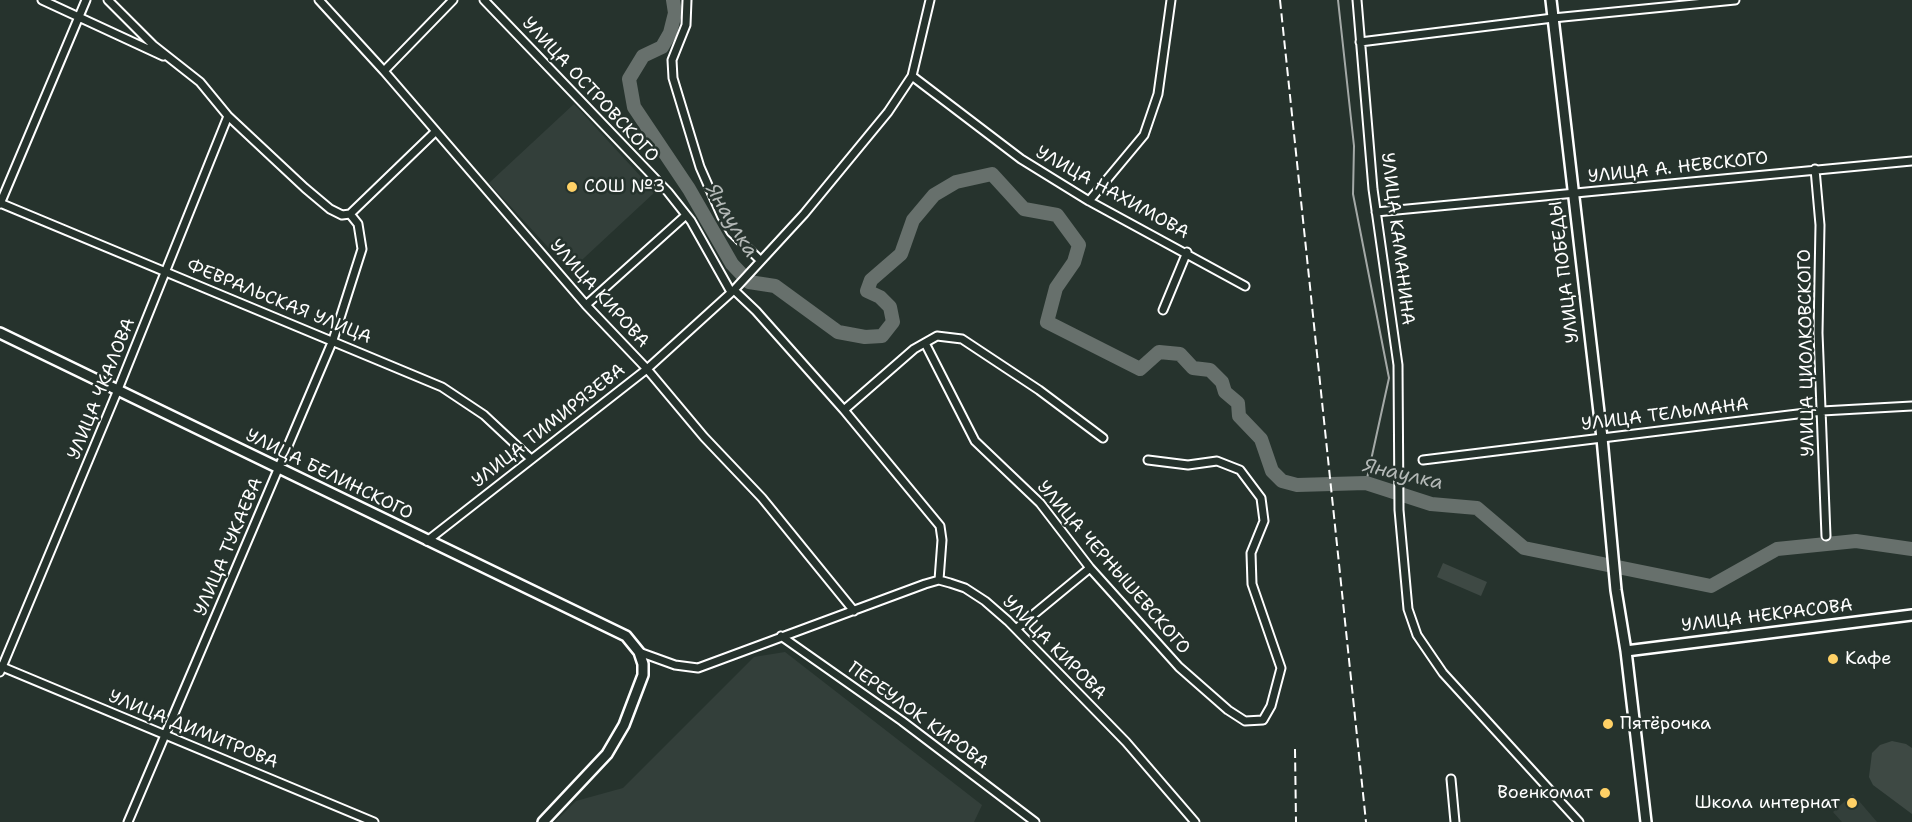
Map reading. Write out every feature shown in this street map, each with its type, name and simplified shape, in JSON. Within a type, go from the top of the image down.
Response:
[{"type":"street","points":[[42,0],[177,63]]},
{"type":"street","points":[[0,203],[86,0]]},
{"type":"street","points":[[108,0],[132,26],[200,81],[228,116],[330,210],[342,215],[350,214],[435,132]]},
{"type":"street","name":"УЛИЦА КИРОВА","points":[[319,0],[384,71],[586,305],[647,369],[704,437],[762,498],[854,611]]},
{"type":"street","points":[[384,71],[453,0]]},
{"type":"street","name":"УЛИЦА ОСТРОВСКОГО","points":[[484,0],[668,192],[685,216],[691,220],[732,291],[756,311],[844,410],[940,526],[942,555],[939,580]]},
{"type":"street","points":[[687,0],[686,25],[672,60],[673,78],[700,167],[722,217],[731,232],[760,260],[804,214],[888,112],[912,76],[930,0]]},
{"type":"street","points":[[1089,201],[1144,135],[1158,94],[1171,0]]},
{"type":"street","name":"УЛИЦА КАМАНИНА","points":[[1357,0],[1376,212],[1398,365],[1399,510],[1408,609],[1417,635],[1443,673],[1579,822]]},
{"type":"street","name":"УЛИЦА ПОБЕДЫ","points":[[1551,0],[1602,438],[1616,590],[1626,651]]},
{"type":"street","points":[[1360,42],[1553,18],[1735,0]]},
{"type":"street","name":"УЛИЦА НАХИМОВА","points":[[912,76],[1021,159],[1089,201],[1187,252],[1245,286]]},
{"type":"street","name":"УЛИЦА ЧКАЛОВА","points":[[1,669],[117,392],[228,116]]},
{"type":"street","name":"УЛИЦА А. НЕВСКОГО","points":[[1376,212],[1912,161]]},
{"type":"street","name":"УЛИЦА ЦИОЛКОВСКОГО","points":[[1815,169],[1820,225],[1818,333],[1826,536]]},
{"type":"street","name":"ФЕВРАЛЬСКАЯ УЛИЦА","points":[[0,203],[442,387],[484,415],[530,458]]},
{"type":"street","name":"УЛИЦА ТУКАЕВА","points":[[128,822],[333,340],[362,249],[358,224],[350,214]]},
{"type":"street","points":[[586,305],[685,216]]},
{"type":"street","points":[[1164,310],[1187,252]]},
{"type":"street","name":"УЛИЦА ТИМИРЯЗЕВА","points":[[427,541],[530,458],[647,369],[732,291],[760,260]]},
{"type":"street","name":"УЛИЦА БЕЛИНСКОГО","points":[[0,333],[117,392],[607,626],[626,636],[639,652]]},
{"type":"street","points":[[844,410],[914,349],[937,336],[962,339],[1040,390],[1102,438]]},
{"type":"street","name":"УЛИЦА ЧЕРНЫШЕВСКОГО","points":[[925,343],[975,441],[1040,503],[1090,568],[1179,667],[1211,696],[1245,721],[1263,720],[1271,706],[1281,668],[1252,584],[1251,553],[1264,521],[1261,498],[1240,470],[1217,461],[1188,465],[1148,460]]},
{"type":"street","name":"УЛИЦА ТЕЛЬМАНА","points":[[1423,460],[1822,411],[1912,406]]},
{"type":"street","points":[[1016,629],[1090,568]]},
{"type":"street","points":[[639,652],[675,665],[698,668],[939,580]]},
{"type":"street","name":"УЛИЦА КИРОВА","points":[[939,580],[966,588],[985,601],[1016,629],[1126,742],[1195,822]]},
{"type":"street","name":"УЛИЦА НЕКРАСОВА","points":[[1626,651],[1912,615]]},
{"type":"street","name":"ПЕРЕУЛОК КИРОВА","points":[[781,636],[902,721],[1035,822]]},
{"type":"street","points":[[1626,651],[1646,822]]},
{"type":"street","points":[[543,822],[608,754],[624,725],[642,675],[643,664],[639,652]]},
{"type":"street","name":"УЛИЦА ДИМИТРОВА","points":[[1,669],[374,822]]},
{"type":"street","points":[[1451,779],[1455,822]]},
{"type":"shaded area","name":"СОШ №3","points":[[574,104],[655,192],[570,271],[489,183]]},
{"type":"shaded area","points":[[1443,563],[1487,582],[1481,596],[1437,577]]},
{"type":"shaded area","points":[[785,652],[982,805],[974,822],[555,822],[576,801],[623,788],[754,657]]},
{"type":"shaded area","points":[[1892,741],[1912,748],[1912,814],[1873,785],[1869,777],[1872,753],[1880,745]]},
{"type":"shaded area","name":"Школа интернат","points":[[1853,794],[1877,822],[1842,822],[1833,812]]},
{"type":"waterway","name":"Янаулка","points":[[673,0],[675,13],[670,33],[662,47],[643,56],[629,79],[634,107],[689,189],[732,264],[749,282],[775,286],[838,332],[865,337],[882,336],[893,322],[890,307],[880,297],[867,291],[871,280],[901,254],[913,220],[934,195],[956,182],[992,174],[1024,209],[1057,215],[1079,245],[1074,262],[1056,288],[1047,322],[1140,369],[1159,352],[1180,354],[1193,368],[1210,370],[1222,382],[1225,392],[1238,403],[1239,416],[1261,439],[1272,471],[1282,481],[1297,485],[1366,483],[1431,504],[1477,508],[1524,548],[1711,586],[1777,549],[1856,541],[1912,549]]},
{"type":"waterway","points":[[1338,0],[1354,146],[1353,194],[1389,378],[1366,483]]},
{"type":"railway","points":[[1280,0],[1366,822]]},
{"type":"railway","points":[[1295,749],[1296,822]]},
{"type":"place","name":"СОШ №3","points":[[572,187]]},
{"type":"place","name":"Кафе","points":[[1833,659]]},
{"type":"place","name":"Пятёрочка","points":[[1608,724]]},
{"type":"place","name":"Военкомат","points":[[1605,793]]},
{"type":"place","name":"Школа интернат","points":[[1852,803]]}]
